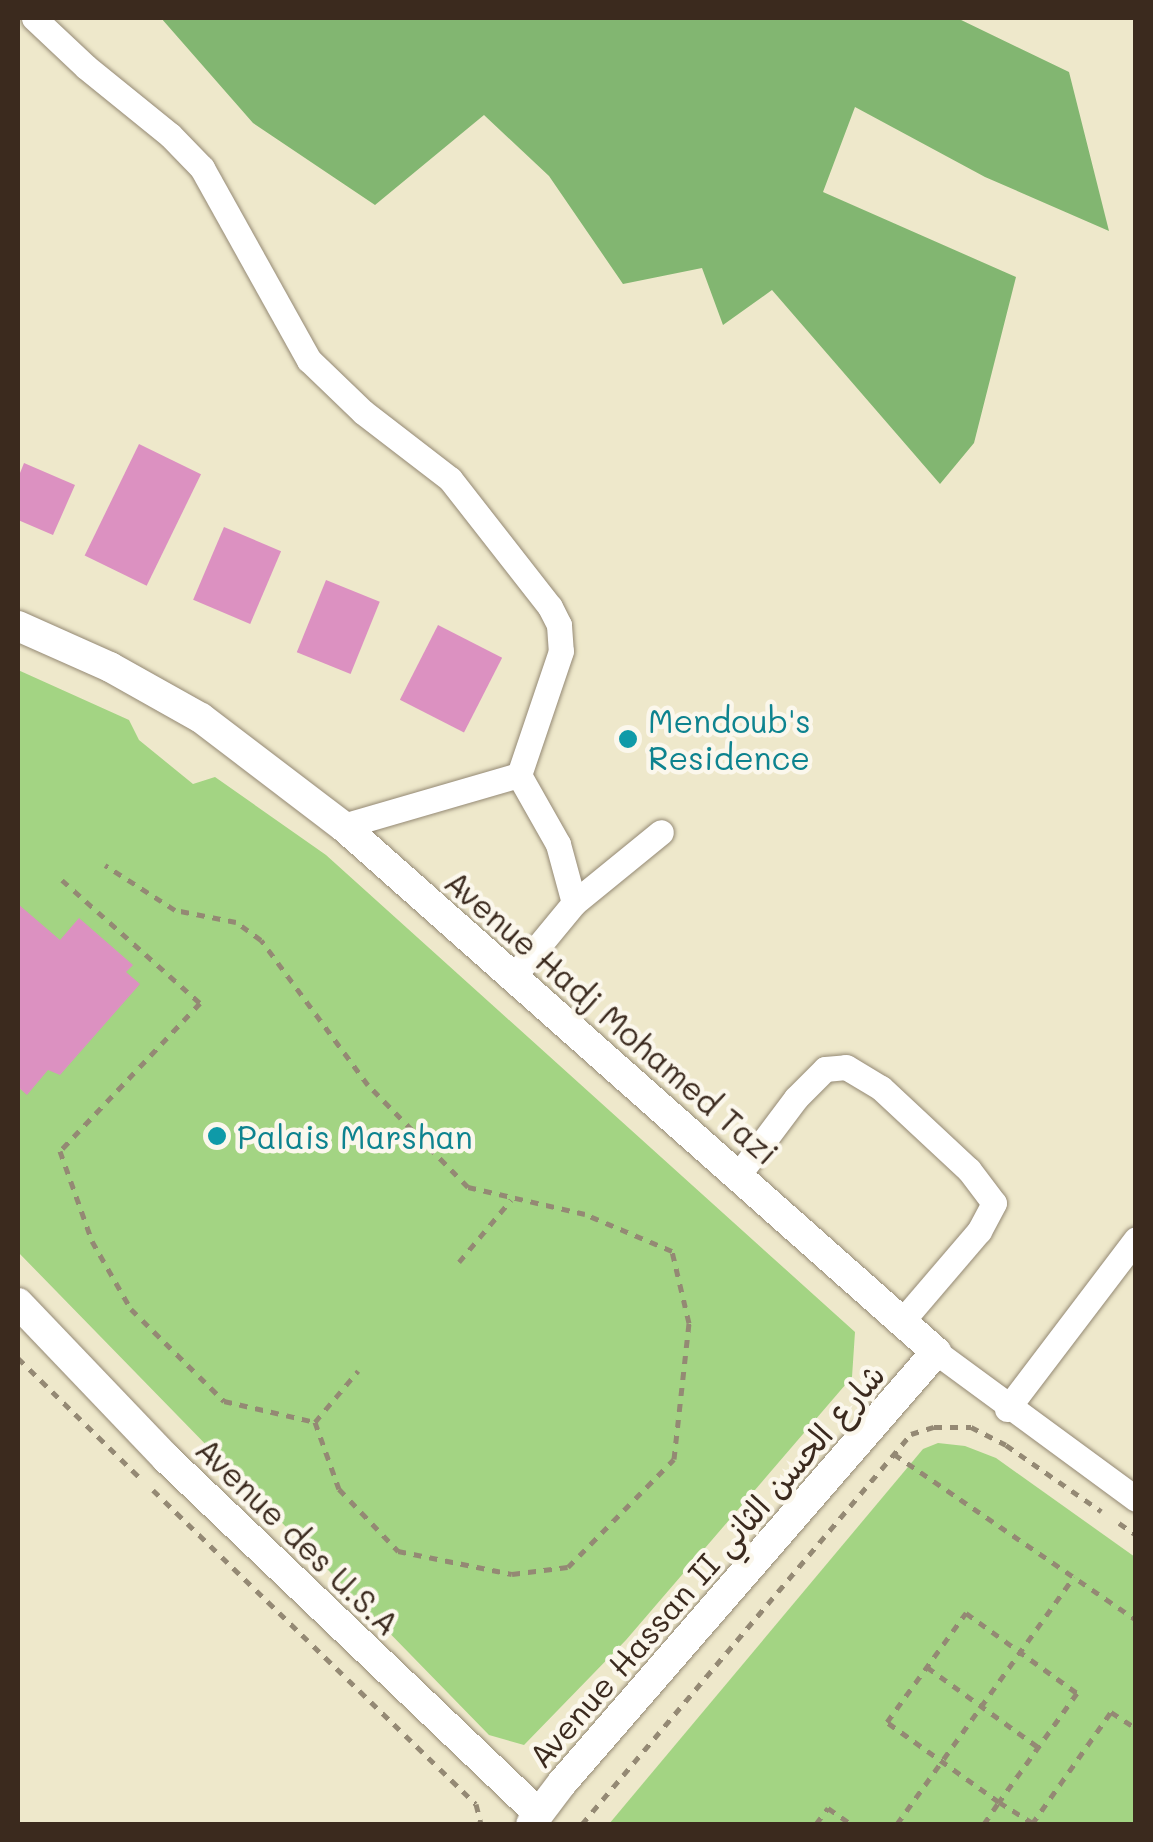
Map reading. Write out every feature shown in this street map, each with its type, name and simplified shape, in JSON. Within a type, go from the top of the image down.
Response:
[{"type":"street","points":[[34,18],[86,68],[170,135],[202,168],[309,360],[362,412],[450,479],[550,607],[559,625],[560,651],[519,775],[558,844],[574,903]]},
{"type":"street","name":"Avenue Hadj Mohamed Tazi","points":[[18,626],[110,667],[202,718],[343,826],[936,1352],[1136,1500]]},
{"type":"street","points":[[343,826],[519,775]]},
{"type":"street","points":[[513,978],[574,903],[660,832]]},
{"type":"street","points":[[739,1174],[796,1098],[825,1069],[846,1067],[881,1088],[969,1170],[994,1202],[979,1230],[902,1321]]},
{"type":"street","points":[[1007,1408],[1134,1246]]},
{"type":"street","name":"Avenue des U.S.A","points":[[18,1302],[166,1458],[534,1819]]},
{"type":"street","name":"Avenue Hassan II شارع الحسن الثاني","points":[[534,1819],[936,1352]]},
{"type":"path","points":[[105,865],[175,910],[236,922],[261,940],[368,1084],[468,1188],[585,1214],[672,1252],[689,1323],[674,1458],[568,1567],[512,1574],[398,1551],[339,1489],[314,1422]]},
{"type":"path","points":[[62,880],[200,1003],[60,1151],[92,1241],[131,1309],[224,1401],[314,1422]]},
{"type":"path","points":[[459,1262],[511,1200]]},
{"type":"path","points":[[18,1358],[476,1804],[481,1824]]},
{"type":"path","points":[[314,1422],[358,1372]]},
{"type":"path","points":[[582,1824],[911,1434],[934,1427],[971,1427],[1006,1445],[1136,1534]]},
{"type":"path","points":[[894,1454],[1136,1620]]},
{"type":"path","points":[[897,1824],[1074,1577]]},
{"type":"path","points":[[984,1824],[999,1802],[1038,1747],[1077,1693],[966,1613],[887,1722],[999,1802],[1032,1824],[1112,1712],[1136,1728]]},
{"type":"path","points":[[927,1666],[1038,1747]]},
{"type":"path","points":[[816,1824],[828,1808],[852,1824]]},
{"type":"green space","points":[[161,18],[957,18],[1069,72],[1109,231],[985,177],[855,107],[823,192],[1016,277],[974,443],[940,484],[772,290],[723,325],[702,268],[623,284],[549,176],[484,115],[375,205],[253,123]]},
{"type":"green space","points":[[18,670],[129,720],[139,740],[193,784],[215,777],[326,855],[855,1332],[852,1377],[626,1640],[524,1745],[489,1735],[18,1252]]},
{"type":"green space","points":[[938,1443],[965,1446],[996,1458],[1135,1557],[1135,1824],[609,1824],[923,1449]]},
{"type":"building","points":[[139,444],[201,474],[147,586],[85,555]]},
{"type":"building","points":[[24,463],[75,485],[53,535],[18,520],[18,478]]},
{"type":"building","points":[[224,527],[281,551],[250,624],[193,600]]},
{"type":"building","points":[[326,580],[380,602],[351,674],[297,652]]},
{"type":"building","points":[[438,625],[502,658],[464,733],[400,700]]},
{"type":"building","points":[[18,904],[60,940],[79,918],[133,965],[126,972],[140,984],[60,1075],[48,1070],[27,1095],[18,1087]]},
{"type":"place","name":"Mendoub's Residence","points":[[628,739]]},
{"type":"place","name":"Palais Marshan","points":[[217,1136]]}]
